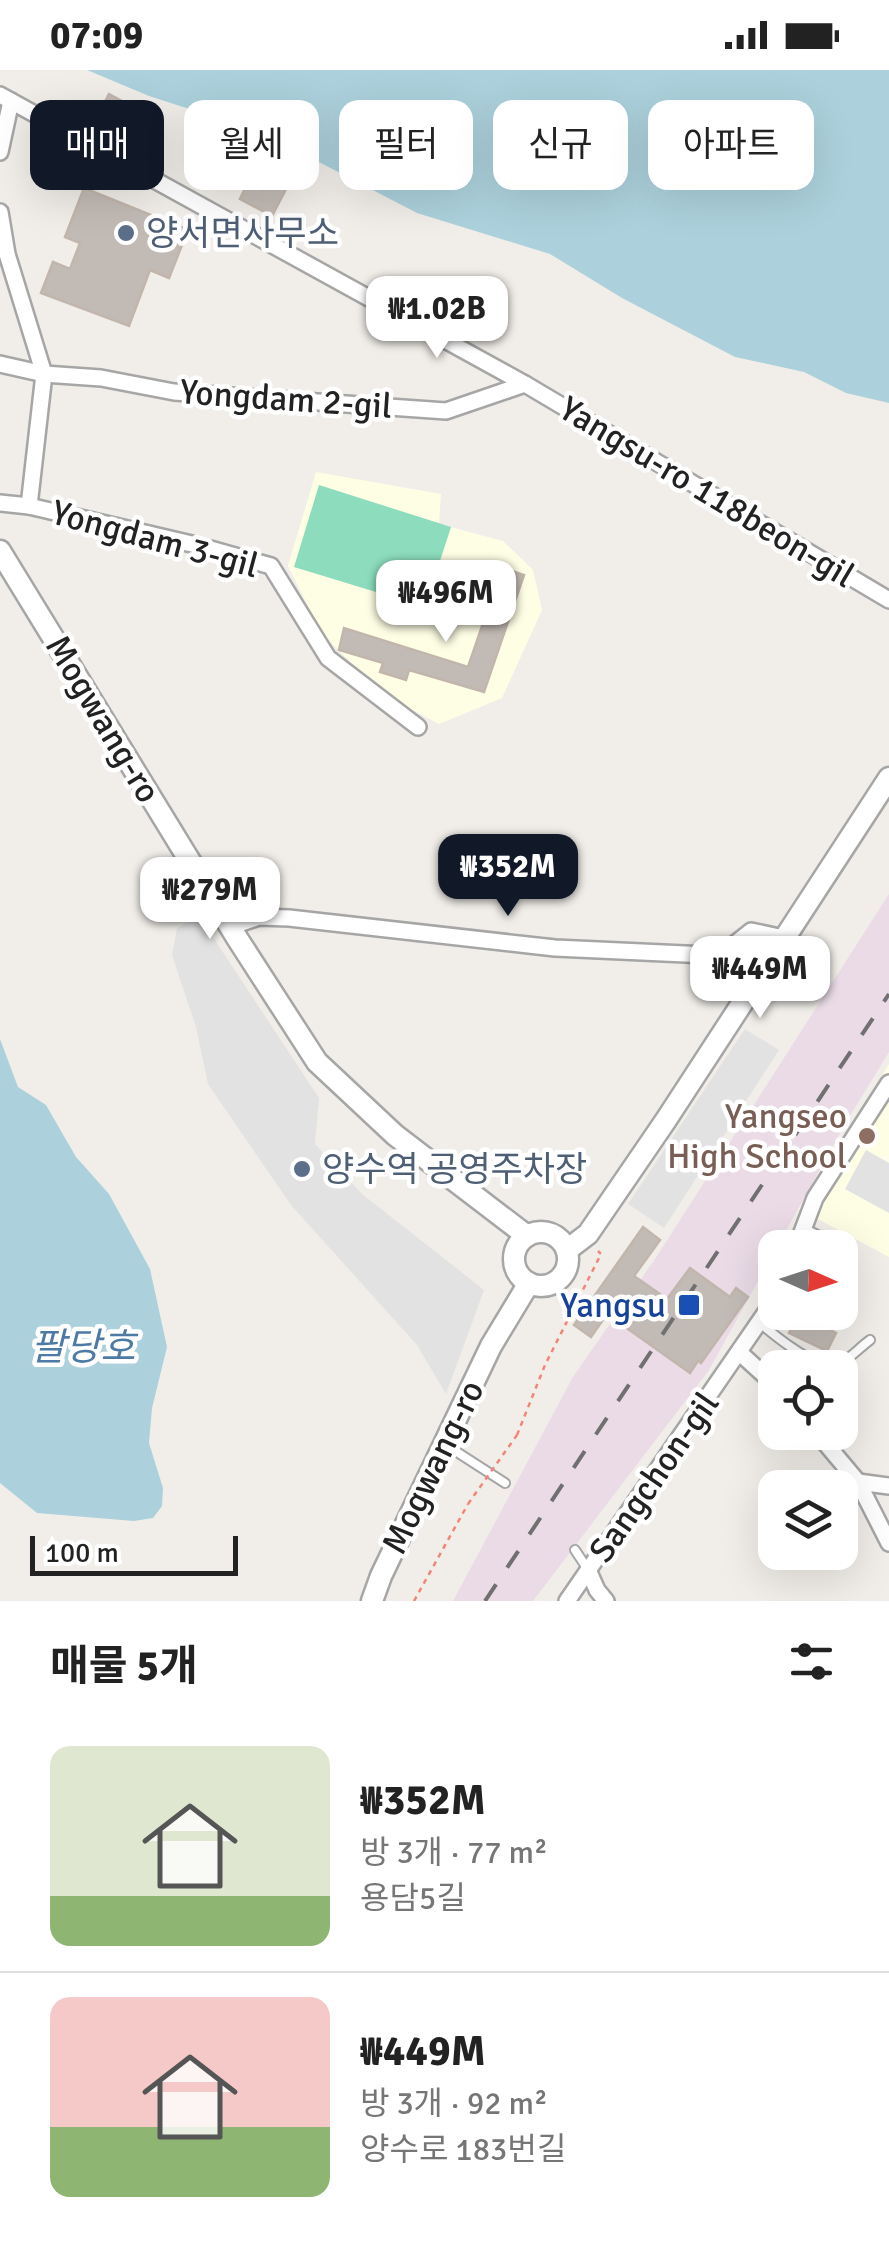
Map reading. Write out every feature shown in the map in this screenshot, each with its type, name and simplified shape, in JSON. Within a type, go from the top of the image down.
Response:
[{"type":"street","points":[[0,152],[6,98]]},
{"type":"street","name":"Yangsu-ro 118beon-gil","points":[[6,98],[525,384],[889,600]]},
{"type":"street","points":[[0,212],[7,254],[44,374],[29,506]]},
{"type":"street","name":"Yongdam 2-gil","points":[[0,364],[174,392],[446,411],[525,384]]},
{"type":"street","name":"Yongdam 3-gil","points":[[0,503],[29,506],[196,544],[272,566],[328,658],[418,727]]},
{"type":"street","name":"Mogwang-ro","points":[[0,551],[317,1062],[395,1135],[527,1236],[535,1232],[552,1234],[567,1250]]},
{"type":"street","points":[[527,1236],[514,1258],[519,1275],[529,1283],[543,1286],[560,1280],[568,1263],[567,1250],[588,1234],[666,1120],[889,778]]},
{"type":"street","points":[[230,927],[259,917],[289,918],[554,948],[653,954],[707,955],[731,947],[751,932],[784,938]]},
{"type":"street","points":[[804,1228],[815,1198],[889,1083]]},
{"type":"street","name":"Mogwang-ro","points":[[372,1601],[380,1576],[491,1346],[529,1283]]},
{"type":"street","name":"Sangchon-gil","points":[[567,1601],[758,1326]]},
{"type":"street","name":"Sangchon-gil","points":[[740,1352],[758,1369]]},
{"type":"street","points":[[831,1450],[848,1470]]},
{"type":"street","points":[[858,1482],[889,1486]]},
{"type":"street","points":[[858,1482],[889,1543]]},
{"type":"street","points":[[589,1572],[606,1601]]},
{"type":"lane","points":[[804,1228],[808,1230]]},
{"type":"lane","points":[[769,1330],[796,1350],[830,1366],[840,1364],[870,1340]]},
{"type":"lane","points":[[446,1445],[505,1482]]},
{"type":"lane","points":[[574,1550],[589,1572]]},
{"type":"path","points":[[414,1601],[468,1504],[517,1435],[544,1365],[601,1254]]},
{"type":"shaded area","points":[[316,472],[441,494],[439,524],[503,541],[533,570],[542,610],[502,698],[439,724],[384,695],[322,634],[288,566]]},
{"type":"shaded area","points":[[889,894],[889,1052],[786,1230],[758,1230],[758,1281],[709,1370],[533,1601],[453,1601],[573,1377],[657,1256]]},
{"type":"shaded area","name":"양수역 공영주차장","points":[[199,916],[319,1098],[315,1144],[362,1194],[484,1290],[446,1394],[417,1345],[291,1205],[208,1084],[196,1027],[172,955],[177,928]]},
{"type":"shaded area","points":[[745,1029],[779,1050],[664,1228],[628,1204]]},
{"type":"shaded area","name":"Yangseo High School","points":[[889,1064],[889,1257],[858,1240],[858,1230],[838,1230],[799,1209]]},
{"type":"shaded area","points":[[866,1150],[889,1163],[889,1213],[845,1189]]},
{"type":"green space","points":[[319,485],[451,527],[425,607],[294,567]]},
{"type":"water","points":[[87,70],[889,70],[889,403],[846,393],[804,372],[735,357],[622,298],[550,254],[417,213],[373,190],[473,190],[473,100],[339,100],[339,172],[319,162],[319,100],[184,100],[184,107]]},
{"type":"water","name":"팔당호","points":[[0,1039],[18,1087],[46,1105],[76,1157],[109,1194],[150,1269],[167,1347],[152,1408],[149,1443],[163,1488],[162,1506],[153,1518],[134,1521],[37,1513],[0,1483]]},
{"type":"building","points":[[83,190],[188,230],[169,278],[150,270],[129,326],[41,293],[53,262],[70,269],[80,243],[65,237]]},
{"type":"building","points":[[244,190],[285,190],[272,216],[240,199]]},
{"type":"building","points":[[502,568],[524,575],[484,692],[409,670],[406,680],[380,672],[383,663],[339,650],[344,628],[468,667]]},
{"type":"building","points":[[643,1227],[660,1240],[634,1276],[667,1299],[690,1268],[730,1297],[736,1288],[748,1297],[690,1373],[607,1314],[591,1337],[574,1325]]},
{"type":"building","points":[[830,1330],[836,1333],[825,1350],[789,1333]]},
{"type":"railway","points":[[485,1601],[889,994]]},
{"type":"place","name":"양서면사무소","points":[[126,233]]},
{"type":"place","name":"Yangseo High School","points":[[867,1136]]},
{"type":"place","name":"양수역 공영주차장","points":[[302,1169]]},
{"type":"place","name":"Yangsu","points":[[689,1305]]}]
